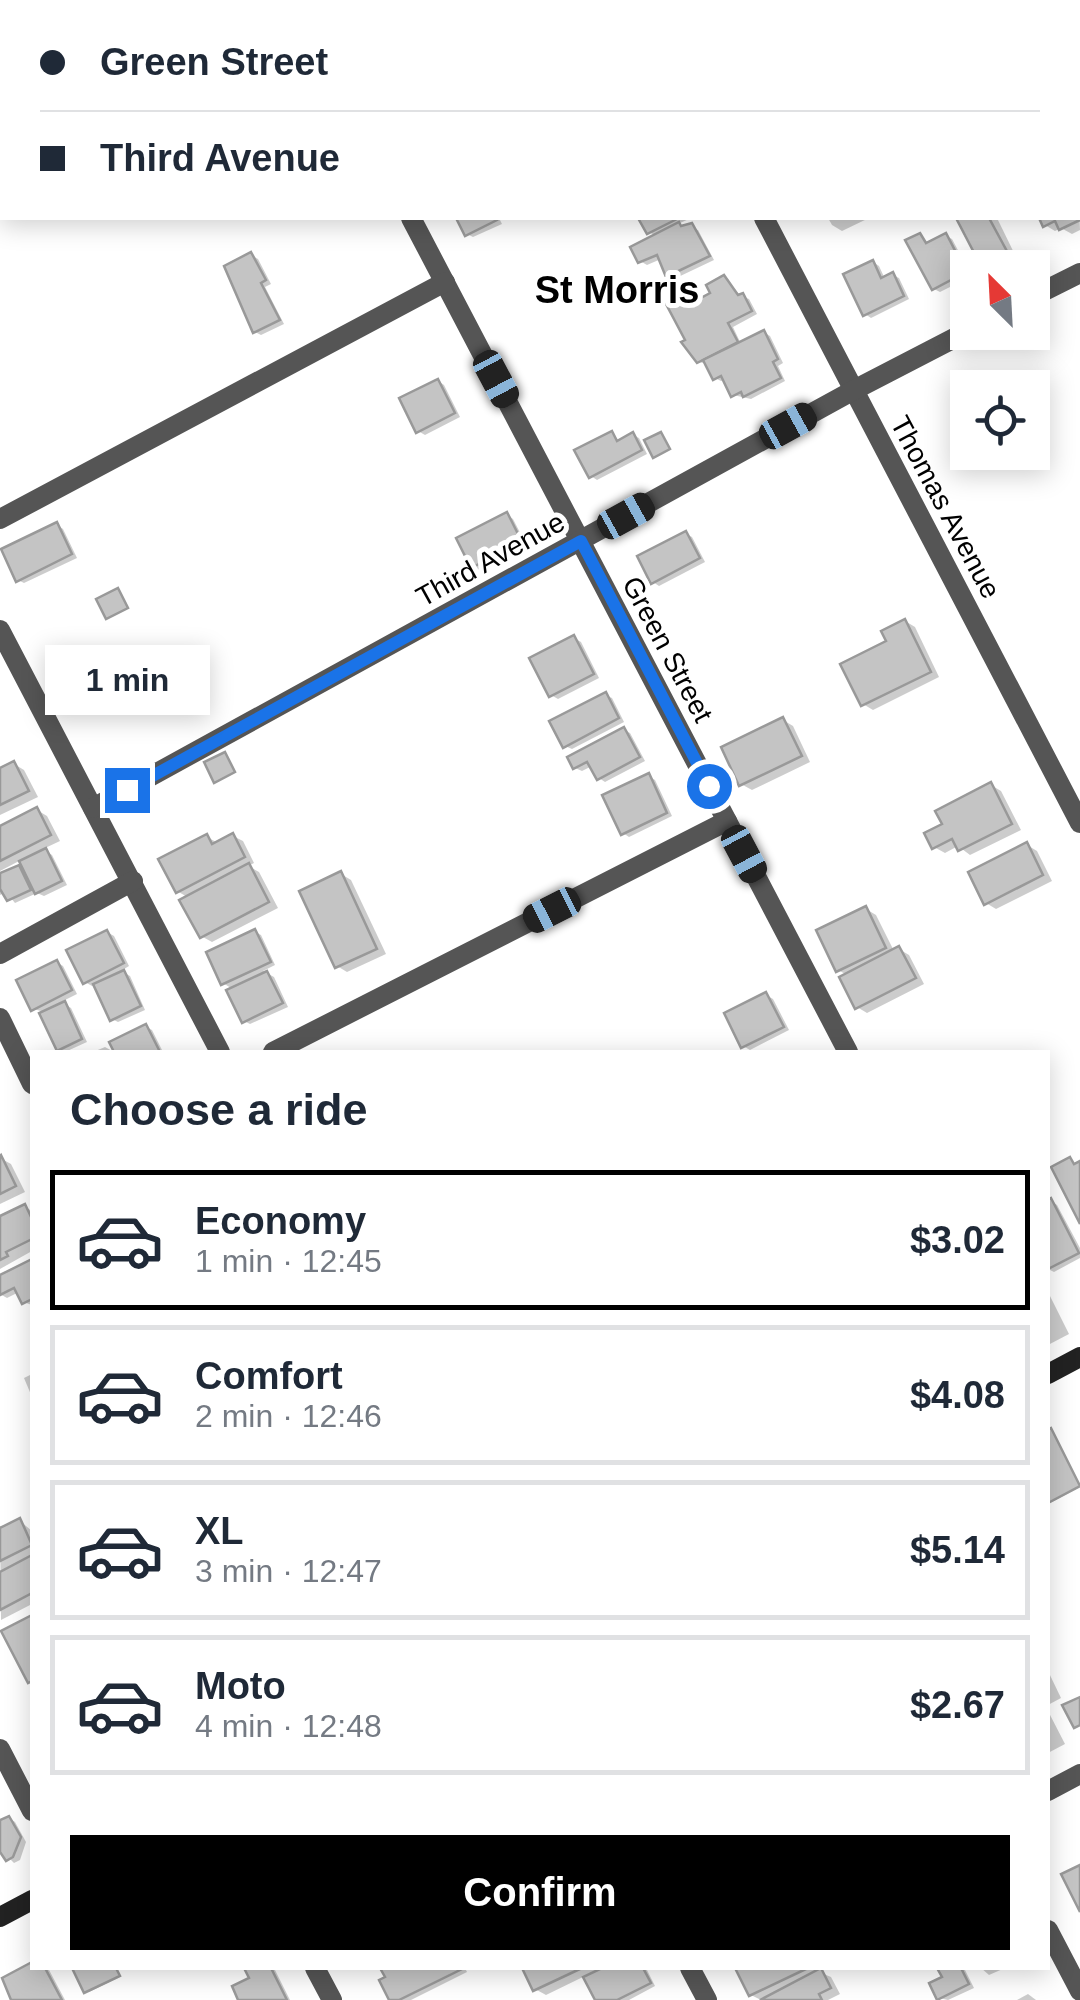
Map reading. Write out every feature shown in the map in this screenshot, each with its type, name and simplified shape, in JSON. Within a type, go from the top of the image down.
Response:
[{"type":"main road","points":[[1050,1373],[1080,1357]]},
{"type":"main road","points":[[0,1917],[30,1901]]},
{"type":"street","name":"Green Street","points":[[412,220],[847,1050]]},
{"type":"street","name":"Thomas Avenue","points":[[765,220],[1080,823]]},
{"type":"street","points":[[1050,289],[1080,273]]},
{"type":"street","points":[[0,519],[445,282]]},
{"type":"street","name":"Third Avenue","points":[[93,808],[950,340]]},
{"type":"street","points":[[0,630],[219,1050]]},
{"type":"street","points":[[277,1050],[727,821]]},
{"type":"street","points":[[0,954],[133,881]]},
{"type":"street","points":[[0,1018],[30,1080]]},
{"type":"street","points":[[0,1749],[30,1806]]},
{"type":"street","points":[[1050,1790],[1080,1774]]},
{"type":"street","points":[[1050,1934],[1080,1991]]},
{"type":"street","points":[[316,1970],[332,2000]]},
{"type":"street","points":[[691,1970],[707,2000]]},
{"type":"building","points":[[457,220],[497,220],[465,236]]},
{"type":"building","points":[[639,220],[675,220],[647,234]]},
{"type":"building","points":[[957,220],[990,220],[1006,250],[973,250]]},
{"type":"building","points":[[1040,220],[1080,220],[1059,230],[1055,221],[1043,227]]},
{"type":"building","points":[[679,222],[681,226],[692,223],[710,256],[666,277],[657,255],[638,263],[630,247]]},
{"type":"building","points":[[920,233],[926,243],[946,233],[955,250],[950,250],[950,280],[932,290],[905,240]]},
{"type":"building","points":[[251,252],[280,320],[253,333],[224,266]]},
{"type":"building","points":[[873,260],[881,278],[893,272],[904,296],[863,316],[843,274]]},
{"type":"building","points":[[724,275],[738,295],[743,293],[752,311],[728,323],[738,342],[697,363],[681,342],[685,340],[666,304],[693,290],[697,300],[710,293],[706,285]]},
{"type":"building","points":[[764,330],[778,359],[773,362],[781,378],[743,397],[741,392],[731,397],[721,376],[713,380],[703,360]]},
{"type":"building","points":[[438,379],[455,413],[416,433],[399,398]]},
{"type":"building","points":[[612,431],[617,441],[633,432],[642,450],[589,478],[574,450]]},
{"type":"building","points":[[661,432],[670,449],[653,458],[644,440]]},
{"type":"building","points":[[507,512],[522,542],[471,568],[456,538]]},
{"type":"building","points":[[57,522],[72,554],[16,582],[1,549]]},
{"type":"building","points":[[686,531],[700,558],[651,584],[637,556]]},
{"type":"building","points":[[118,588],[128,608],[106,619],[96,599]]},
{"type":"building","points":[[905,619],[931,672],[861,706],[840,664],[886,641],[881,631]]},
{"type":"building","points":[[574,635],[594,674],[549,697],[529,658]]},
{"type":"building","points":[[606,692],[619,718],[563,748],[549,721]]},
{"type":"building","points":[[783,717],[802,756],[739,786],[721,747]]},
{"type":"building","points":[[624,727],[640,757],[597,780],[587,762],[573,769],[567,757]]},
{"type":"building","points":[[225,752],[235,772],[214,783],[204,762]]},
{"type":"building","points":[[14,761],[29,791],[0,805],[0,768]]},
{"type":"building","points":[[649,773],[667,813],[621,835],[602,795]]},
{"type":"building","points":[[991,782],[1012,824],[958,851],[952,839],[932,849],[924,833],[942,824],[935,811]]},
{"type":"building","points":[[37,807],[51,835],[0,861],[0,826]]},
{"type":"building","points":[[233,833],[245,857],[176,893],[158,859],[207,834],[212,844]]},
{"type":"building","points":[[1027,842],[1043,875],[984,905],[968,872]]},
{"type":"building","points":[[46,848],[62,881],[35,894],[19,861]]},
{"type":"building","points":[[249,863],[269,902],[200,938],[179,900]]},
{"type":"building","points":[[19,865],[31,890],[7,901],[0,889],[0,873]]},
{"type":"building","points":[[341,871],[377,949],[335,968],[299,891]]},
{"type":"building","points":[[866,906],[886,948],[836,972],[816,930]]},
{"type":"building","points":[[255,929],[271,962],[221,985],[206,952]]},
{"type":"building","points":[[107,930],[124,963],[83,984],[66,950]]},
{"type":"building","points":[[899,946],[916,978],[855,1009],[839,977]]},
{"type":"building","points":[[57,960],[72,990],[31,1011],[16,980]]},
{"type":"building","points":[[124,970],[141,1006],[110,1021],[93,984]]},
{"type":"building","points":[[267,971],[283,1003],[242,1023],[226,990]]},
{"type":"building","points":[[766,992],[784,1027],[741,1048],[724,1013]]},
{"type":"building","points":[[65,1001],[82,1039],[57,1050],[39,1013]]},
{"type":"building","points":[[146,1024],[159,1050],[113,1050],[109,1042]]},
{"type":"building","points":[[0,1156],[16,1186],[0,1194]]},
{"type":"building","points":[[1070,1157],[1074,1164],[1080,1161],[1080,1224],[1051,1167]]},
{"type":"building","points":[[1050,1199],[1079,1253],[1050,1268]]},
{"type":"building","points":[[25,1204],[30,1215],[30,1240],[6,1252],[8,1256],[0,1260],[0,1216]]},
{"type":"building","points":[[30,1260],[30,1300],[22,1304],[14,1288],[0,1295],[0,1275]]},
{"type":"building","points":[[1050,1429],[1080,1486],[1050,1502]]},
{"type":"building","points":[[20,1518],[30,1546],[0,1561],[0,1528]]},
{"type":"building","points":[[30,1556],[30,1594],[0,1610],[0,1572]]},
{"type":"building","points":[[30,1616],[30,1682],[28,1683],[1,1631]]},
{"type":"building","points":[[1080,1697],[1080,1725],[1074,1728],[1062,1705]]},
{"type":"building","points":[[9,1816],[21,1837],[13,1857],[6,1861],[0,1852],[0,1820]]},
{"type":"building","points":[[1080,1865],[1080,1912],[1061,1874]]},
{"type":"building","points":[[30,1963],[30,1970],[46,1970],[62,2000],[11,2000],[2,1978]]},
{"type":"building","points":[[73,1970],[117,1970],[120,1976],[84,1993]]},
{"type":"building","points":[[245,1970],[272,1970],[287,2000],[238,2000],[232,1986],[249,1978]]},
{"type":"building","points":[[381,1970],[460,1970],[399,2000],[389,2000],[379,1980],[385,1977]]},
{"type":"building","points":[[523,1970],[578,1970],[533,1991]]},
{"type":"building","points":[[598,1970],[644,1970],[651,1983],[617,2000],[595,2000],[583,1977]]},
{"type":"building","points":[[736,1970],[804,1970],[749,1996]]},
{"type":"building","points":[[817,1970],[822,1970],[831,1988],[819,1994],[822,2000],[760,2000]]},
{"type":"building","points":[[938,1970],[962,1970],[969,1984],[937,2000],[929,1983],[942,1977]]},
{"type":"district","name":"St Morris","points":[[617,290]]},
{"type":"route","points":[[127,790],[581,541],[709,786]]}]
